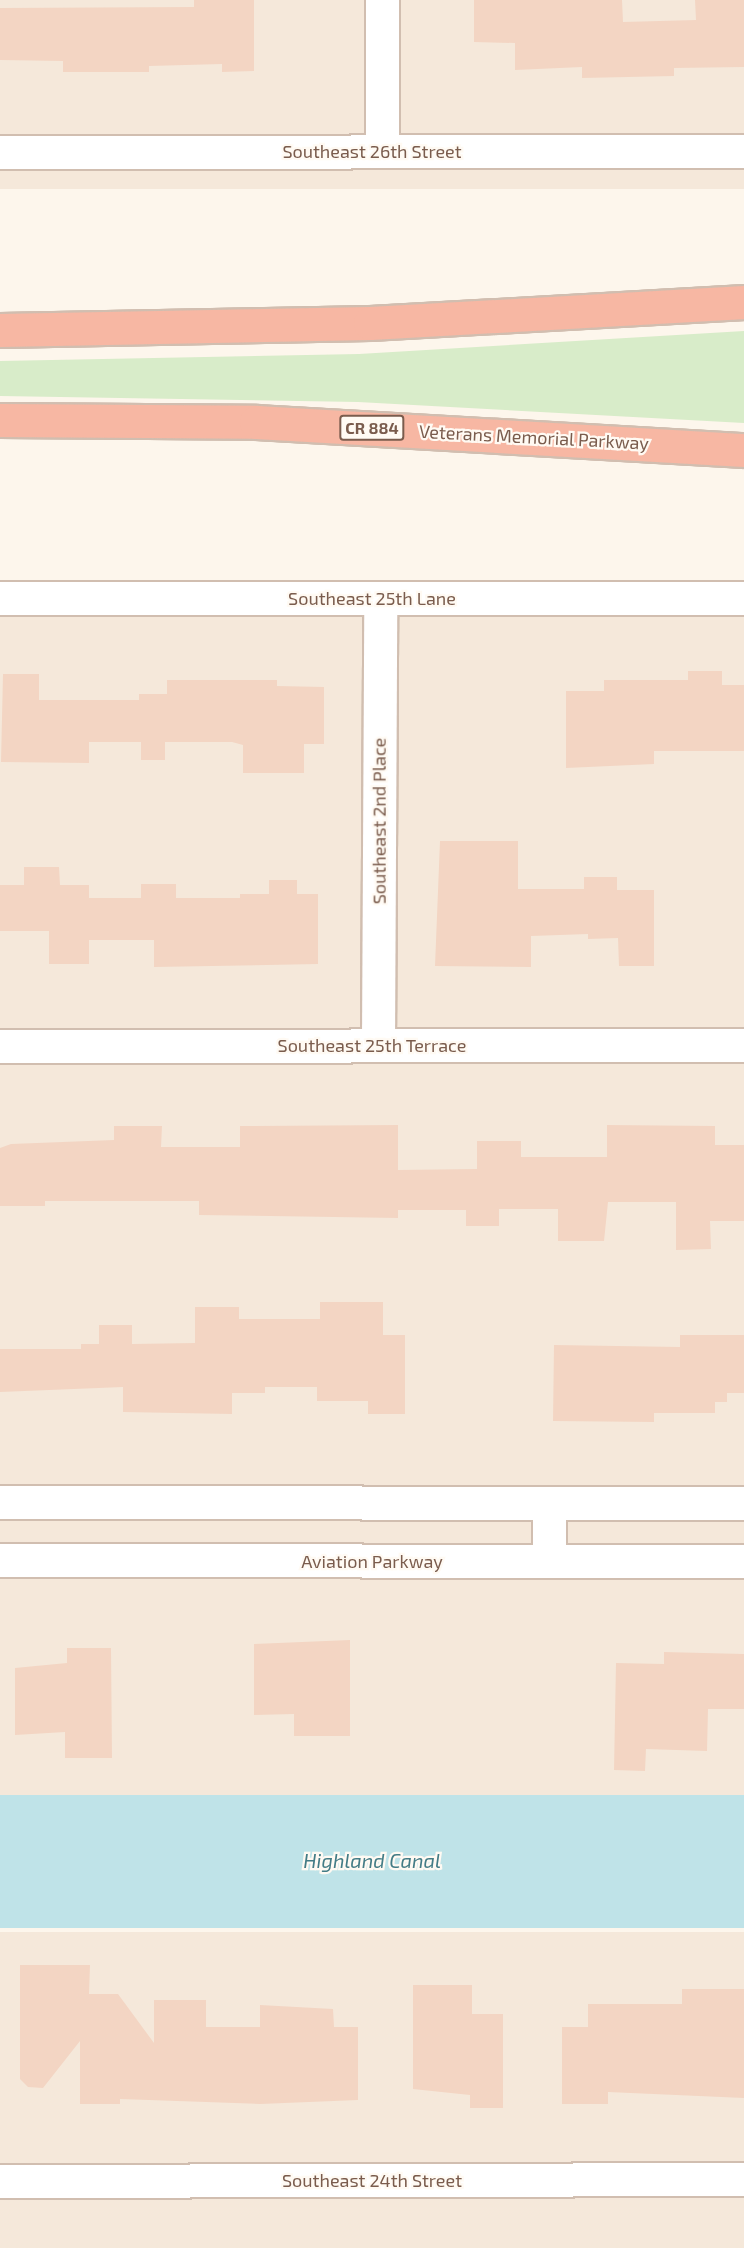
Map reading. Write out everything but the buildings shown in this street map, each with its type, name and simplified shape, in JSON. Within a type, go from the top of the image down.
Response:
[{"type":"highway","points":[[0,330],[358,324],[744,302]]},
{"type":"highway","name":"Veterans Memorial Parkway","points":[[0,420],[256,422],[744,450]]},
{"type":"street","points":[[382,0],[382,150]]},
{"type":"street","name":"Southeast 26th Street","points":[[0,152],[744,151]]},
{"type":"street","name":"Southeast 25th Lane","points":[[0,598],[744,598]]},
{"type":"street","name":"Southeast 2nd Place","points":[[378,1044],[380,598]]},
{"type":"street","name":"Southeast 25th Terrace","points":[[0,1047],[378,1044],[744,1045]]},
{"type":"street","points":[[0,1502],[744,1503]]},
{"type":"street","points":[[549,1503],[549,1561]]},
{"type":"street","name":"Aviation Parkway","points":[[0,1560],[744,1561]]},
{"type":"street","name":"Southeast 24th Street","points":[[0,2181],[744,2179]]},
{"type":"shaded area","points":[[0,0],[744,0],[744,189],[0,189]]},
{"type":"shaded area","points":[[0,617],[744,617],[744,1795],[0,1795]]},
{"type":"shaded area","points":[[0,1932],[744,1932],[744,2248],[0,2248]]},
{"type":"green space","points":[[744,331],[744,423],[358,402],[0,396],[0,361],[359,354]]},
{"type":"water","name":"Highland Canal","points":[[0,1795],[744,1795],[744,1928],[0,1928]]}]
